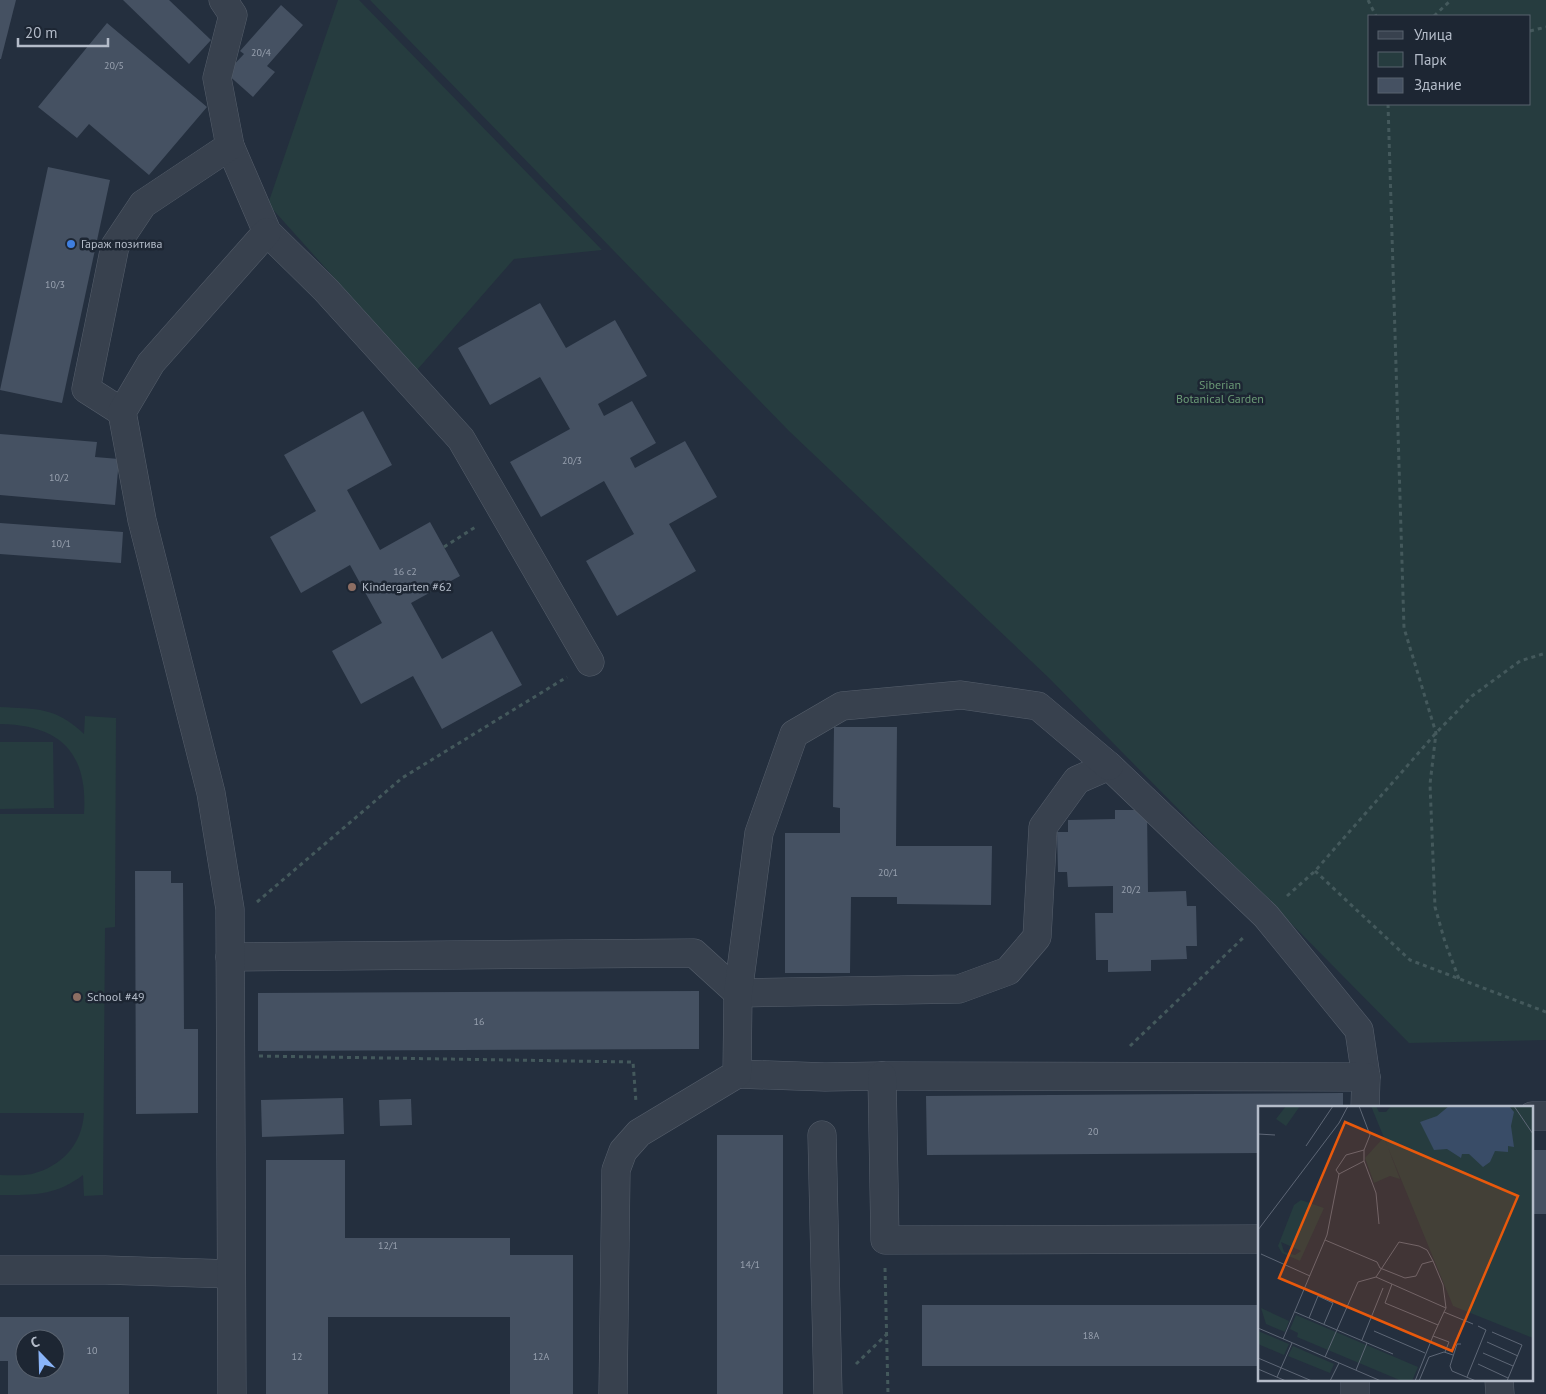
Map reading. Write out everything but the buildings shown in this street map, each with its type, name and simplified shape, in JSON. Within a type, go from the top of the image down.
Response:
[{"type":"lane","points":[[223,0],[233,15],[217,78],[230,146],[267,232],[326,290],[461,439],[590,662]]},
{"type":"lane","points":[[122,412],[86,389],[115,246],[143,204],[230,146]]},
{"type":"lane","points":[[232,1394],[230,909],[211,793],[142,520],[122,412],[150,363],[267,232]]},
{"type":"lane","points":[[737,1074],[738,993],[759,833],[794,734],[842,706],[961,695],[1038,706],[1109,766],[1266,916],[1359,1030],[1366,1077],[1365,1106]]},
{"type":"lane","points":[[230,957],[694,953],[738,993],[959,989],[1008,971],[1037,937],[1042,827],[1077,780],[1109,766]]},
{"type":"lane","points":[[613,1394],[616,1170],[623,1151],[639,1133],[737,1074],[825,1077],[1366,1077]]},
{"type":"lane","points":[[882,1076],[884,1240],[1258,1239]]},
{"type":"lane","points":[[822,1135],[828,1394]]},
{"type":"lane","points":[[0,1270],[105,1270],[231,1274]]},
{"type":"path","points":[[1368,0],[1376,15]]},
{"type":"path","points":[[1435,15],[1451,0]]},
{"type":"path","points":[[1531,31],[1546,27]]},
{"type":"path","points":[[1388,105],[1404,628],[1436,733],[1430,784],[1435,907],[1445,942],[1459,979]]},
{"type":"path","points":[[1098,1076],[1314,871],[1436,733],[1478,691],[1520,661],[1546,653]]},
{"type":"path","points":[[230,909],[247,911],[402,778],[590,662]]},
{"type":"path","points":[[1314,871],[1410,960],[1546,1012]]},
{"type":"path","points":[[230,1056],[633,1062],[639,1133]]},
{"type":"path","points":[[884,1240],[888,1394]]},
{"type":"green space","points":[[338,0],[359,0],[602,250],[514,259],[417,370],[268,204]]},
{"type":"green space","name":"Siberian Botanical Garden","points":[[370,0],[1546,0],[1546,1040],[1409,1043],[1049,678],[789,431]]},
{"type":"green space","points":[[0,707],[35,709],[55,714],[74,725],[84,734],[85,716],[116,718],[115,927],[105,928],[103,1195],[84,1196],[83,1175],[53,1191],[34,1194],[0,1195],[0,1175],[32,1174],[61,1160],[75,1144],[84,1113],[0,1113],[0,814],[84,814],[84,793],[81,774],[75,759],[66,746],[54,737],[39,730],[0,724]]},
{"type":"green space","points":[[0,742],[53,742],[54,808],[0,809]]},
{"type":"place","name":"Гараж позитива","points":[[71,244]]},
{"type":"place","name":"Kindergarten #62","points":[[352,587]]},
{"type":"place","name":"School #49","points":[[77,997]]}]
